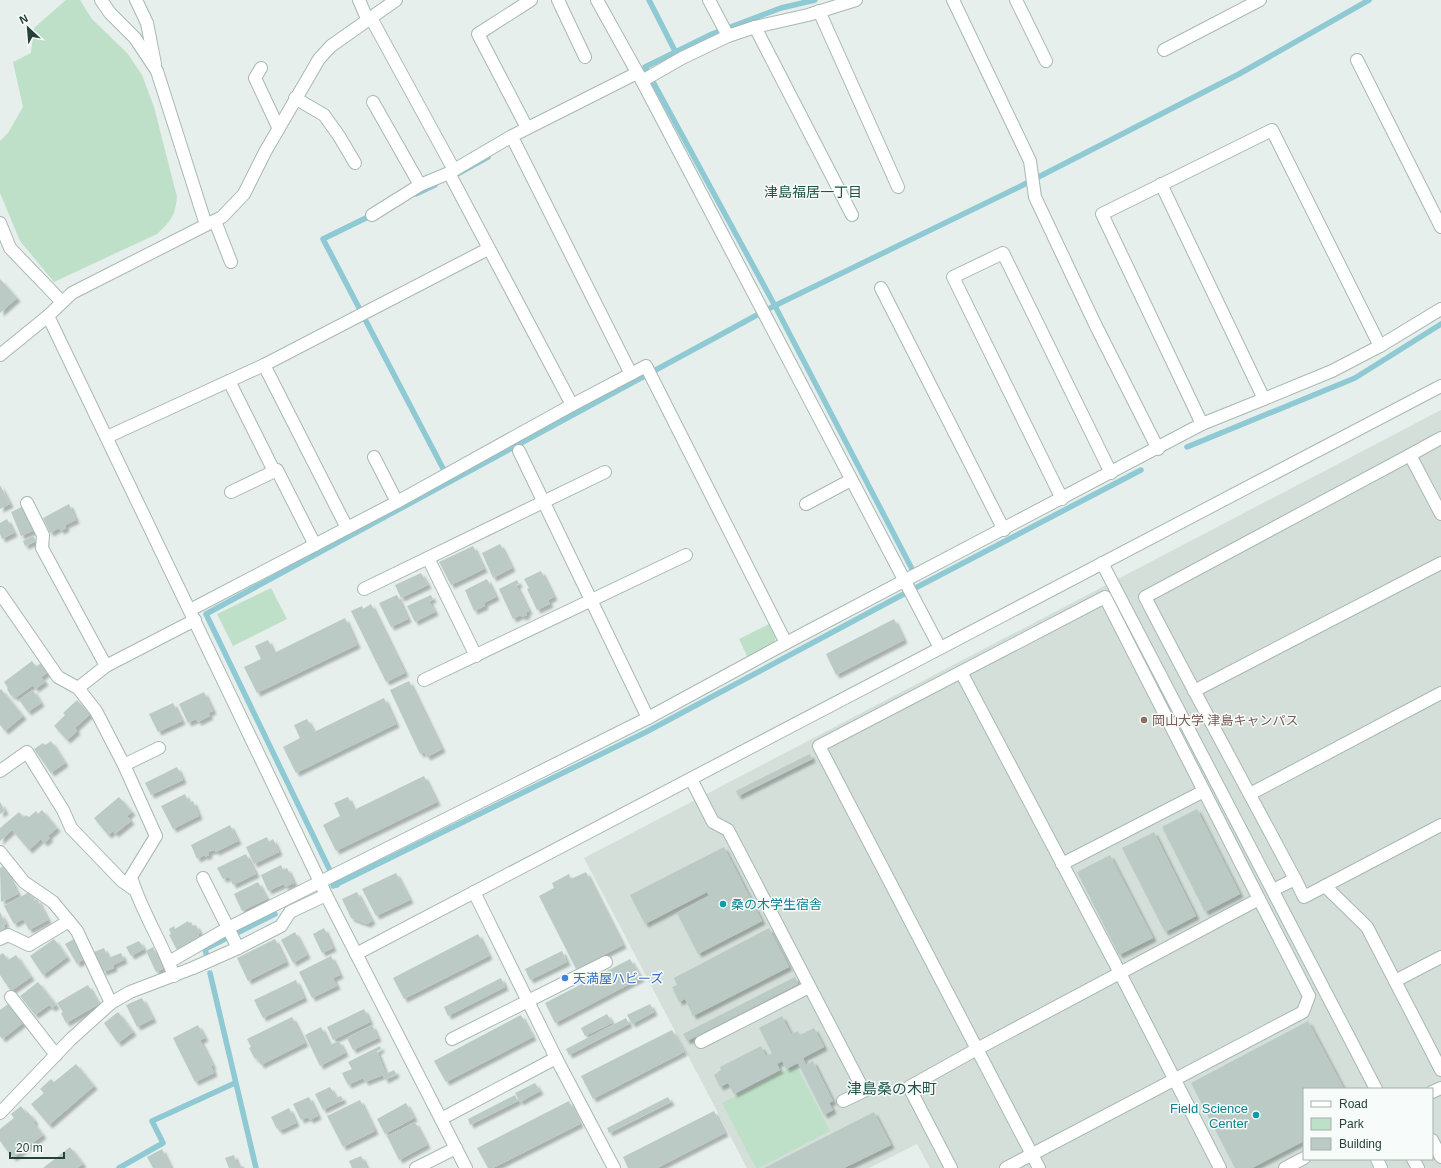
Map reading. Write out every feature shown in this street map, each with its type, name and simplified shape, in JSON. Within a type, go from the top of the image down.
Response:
[{"type":"street","points":[[101,0],[110,12],[135,38],[157,71]]},
{"type":"street","points":[[136,0],[147,23],[157,71],[210,223],[231,262]]},
{"type":"street","points":[[359,0],[488,248],[572,405]]},
{"type":"street","points":[[3,349],[48,316],[72,292],[222,217],[244,194],[278,127],[319,59],[331,46],[370,20],[396,0]]},
{"type":"street","points":[[527,128],[478,34],[531,0]]},
{"type":"street","points":[[558,0],[585,57]]},
{"type":"street","points":[[597,0],[645,77],[940,648]]},
{"type":"street","points":[[709,0],[725,31]]},
{"type":"street","points":[[372,215],[420,185],[451,175],[527,128],[645,77],[682,58],[725,31],[755,27],[819,11],[855,0]]},
{"type":"street","points":[[953,0],[1030,161],[1035,197],[1095,324],[1158,449]]},
{"type":"street","points":[[1016,0],[1046,61]]},
{"type":"street","points":[[1164,50],[1260,0]]},
{"type":"street","points":[[819,11],[898,187]]},
{"type":"street","points":[[755,27],[852,215]]},
{"type":"street","points":[[1357,60],[1441,227]]},
{"type":"street","points":[[261,68],[255,78],[278,127]]},
{"type":"street","points":[[295,98],[324,115],[339,136],[355,163]]},
{"type":"street","points":[[373,102],[420,185]]},
{"type":"street","points":[[1202,424],[1102,214],[1272,130],[1380,346]]},
{"type":"street","points":[[515,144],[631,374]]},
{"type":"street","points":[[1161,184],[1264,399]]},
{"type":"street","points":[[0,223],[10,248],[62,302]]},
{"type":"street","points":[[107,437],[264,365],[488,248]]},
{"type":"street","points":[[1062,499],[953,277],[1003,253],[1111,473]]},
{"type":"street","points":[[881,288],[1004,530]]},
{"type":"street","points":[[169,962],[228,928],[648,718],[786,644],[906,584],[1202,424],[1332,372],[1380,346],[1441,309]]},
{"type":"street","points":[[48,316],[193,615],[329,877],[326,895],[466,1168]]},
{"type":"street","points":[[264,365],[348,528]]},
{"type":"street","points":[[78,688],[106,666],[315,545],[646,366],[786,644]]},
{"type":"street","points":[[229,381],[274,471],[277,470],[315,545]]},
{"type":"street","points":[[356,954],[1441,386]]},
{"type":"street","points":[[1441,438],[1145,597],[1304,897],[1441,825]]},
{"type":"street","points":[[519,451],[648,718]]},
{"type":"street","points":[[1410,455],[1441,514]]},
{"type":"street","points":[[374,457],[397,502]]},
{"type":"street","points":[[230,492],[274,471]]},
{"type":"street","points":[[364,589],[605,472]]},
{"type":"street","points":[[806,504],[852,480]]},
{"type":"street","points":[[27,503],[42,535],[42,548],[106,666]]},
{"type":"street","points":[[424,680],[592,602],[686,556]]},
{"type":"street","points":[[428,558],[476,656]]},
{"type":"street","points":[[1102,563],[1375,1088]]},
{"type":"street","points":[[1194,691],[1441,563]]},
{"type":"street","points":[[0,593],[58,677],[78,688],[96,711],[124,765],[156,836],[131,877],[135,890],[169,962],[174,976]]},
{"type":"street","points":[[1006,1168],[1032,1154],[1175,1080],[1302,1012],[1309,996],[1105,597],[820,746],[1032,1154],[1039,1168]]},
{"type":"street","points":[[961,672],[1120,973],[1220,1168]]},
{"type":"street","points":[[1250,794],[1441,693]]},
{"type":"street","points":[[124,765],[158,748]]},
{"type":"street","points":[[0,771],[27,752],[63,810],[71,828],[122,881],[135,890]]},
{"type":"street","points":[[691,779],[713,822],[728,830],[864,1091],[843,1101]]},
{"type":"street","points":[[1062,864],[1204,791]]},
{"type":"street","points":[[0,852],[24,882],[53,902],[77,931],[111,1003]]},
{"type":"street","points":[[203,878],[238,948]]},
{"type":"street","points":[[1273,890],[1294,879]]},
{"type":"street","points":[[1325,886],[1368,927],[1441,1070]]},
{"type":"street","points":[[474,892],[556,1058],[614,1168]]},
{"type":"street","points":[[0,1113],[71,1039],[111,1003],[130,992],[174,976],[238,948],[281,926],[290,912],[326,895]]},
{"type":"street","points":[[951,1168],[910,1087],[977,1049],[1260,899]]},
{"type":"street","points":[[0,939],[8,935],[30,945],[69,921]]},
{"type":"street","points":[[1395,981],[1441,957]]},
{"type":"street","points":[[452,1039],[606,962]]},
{"type":"street","points":[[701,1042],[809,987]]},
{"type":"street","points":[[12,997],[56,1055]]},
{"type":"street","points":[[441,1119],[556,1058]]},
{"type":"street","points":[[1433,1142],[1441,1158]]},
{"type":"street","points":[[416,1168],[456,1148]]},
{"type":"street","points":[[1285,1168],[1303,1159]]},
{"type":"shaded area","name":"岡山大学 津島キャンパス","points":[[1441,410],[1441,1168],[930,1168],[917,1144],[869,1168],[747,1168],[584,858]]},
{"type":"green space","points":[[66,0],[80,0],[92,19],[128,54],[142,75],[154,107],[177,197],[172,218],[157,234],[54,282],[20,241],[0,193],[0,141],[8,133],[23,107],[13,62],[31,53],[34,28]]},
{"type":"green space","points":[[271,588],[287,619],[233,646],[217,614]]},
{"type":"green space","points":[[771,623],[777,635],[772,647],[748,658],[739,639]]},
{"type":"green space","points":[[796,1065],[830,1131],[759,1168],[756,1168],[722,1103]]},
{"type":"building","points":[[0,279],[17,298],[0,313]]},
{"type":"building","points":[[0,485],[10,504],[0,509]]},
{"type":"building","points":[[69,504],[76,520],[65,525],[66,528],[61,531],[59,528],[50,533],[43,518]]},
{"type":"building","points":[[22,507],[33,531],[21,536],[11,512]]},
{"type":"building","points":[[7,519],[14,533],[2,539],[0,534],[0,523]]},
{"type":"building","points":[[33,536],[36,541],[25,546],[23,541]]},
{"type":"building","points":[[500,544],[512,568],[493,578],[482,553]]},
{"type":"building","points":[[473,546],[484,569],[451,585],[439,562]]},
{"type":"building","points":[[541,571],[554,597],[548,600],[550,604],[537,610],[524,579]]},
{"type":"building","points":[[421,573],[428,585],[401,598],[395,585]]},
{"type":"building","points":[[487,579],[496,597],[484,603],[485,606],[474,611],[465,590]]},
{"type":"building","points":[[517,580],[519,584],[516,585],[529,611],[526,612],[527,615],[522,617],[521,615],[513,619],[499,589]]},
{"type":"building","points":[[397,595],[408,619],[391,627],[379,603]]},
{"type":"building","points":[[431,595],[433,599],[429,601],[435,612],[415,622],[407,606]]},
{"type":"building","points":[[371,604],[405,673],[386,682],[351,611],[362,606],[363,609]]},
{"type":"building","points":[[345,618],[357,645],[257,693],[244,667],[261,659],[255,646],[268,640],[274,653]]},
{"type":"building","points":[[894,619],[904,640],[836,675],[826,654]]},
{"type":"building","points":[[32,661],[36,667],[41,663],[47,673],[41,677],[45,682],[35,689],[33,685],[15,698],[13,695],[11,696],[4,682]]},
{"type":"building","points":[[409,681],[442,749],[427,757],[424,752],[420,754],[390,690]]},
{"type":"building","points":[[1,689],[23,716],[5,731],[0,725]]},
{"type":"building","points":[[33,690],[41,703],[28,712],[19,700]]},
{"type":"building","points":[[204,692],[213,711],[208,713],[210,716],[198,722],[196,719],[188,723],[179,704]]},
{"type":"building","points":[[384,698],[396,724],[296,773],[283,747],[300,738],[294,725],[307,719],[314,732]]},
{"type":"building","points":[[77,700],[90,714],[75,728],[77,731],[67,740],[54,726],[65,715],[63,713]]},
{"type":"building","points":[[173,703],[182,721],[158,732],[149,714]]},
{"type":"building","points":[[51,741],[65,763],[51,773],[34,749],[43,743],[45,745]]},
{"type":"building","points":[[810,754],[812,759],[738,796],[736,791]]},
{"type":"building","points":[[177,767],[183,780],[151,795],[145,783]]},
{"type":"building","points":[[424,776],[437,802],[336,851],[323,825],[340,816],[334,803],[348,797],[354,810]]},
{"type":"building","points":[[185,794],[189,803],[193,801],[199,816],[173,829],[161,806]]},
{"type":"building","points":[[119,797],[132,812],[127,816],[131,821],[115,834],[113,831],[108,835],[94,818]]},
{"type":"building","points":[[0,802],[5,811],[0,814]]},
{"type":"building","points":[[1197,809],[1240,894],[1205,912],[1162,827]]},
{"type":"building","points":[[42,810],[57,828],[48,836],[50,838],[44,843],[41,839],[29,850],[12,830],[0,841],[0,828],[19,812],[24,817],[26,815],[29,817],[36,811],[38,814]]},
{"type":"building","points":[[230,825],[238,841],[216,852],[214,850],[208,852],[209,855],[205,857],[205,855],[197,859],[191,845]]},
{"type":"building","points":[[1154,832],[1196,916],[1165,932],[1122,848]]},
{"type":"building","points":[[267,837],[269,842],[273,839],[279,852],[254,864],[246,847]]},
{"type":"building","name":"桑の木学生宿舎","points":[[724,847],[762,921],[698,954],[677,913],[709,896],[707,892],[645,924],[630,895]]},
{"type":"building","points":[[246,854],[256,874],[233,885],[229,877],[223,879],[217,868]]},
{"type":"building","points":[[1110,855],[1153,938],[1119,955],[1077,872]]},
{"type":"building","points":[[281,865],[283,870],[287,868],[294,883],[285,887],[284,884],[268,891],[261,875]]},
{"type":"building","points":[[4,866],[18,894],[1,902],[0,868]]},
{"type":"building","points":[[586,872],[623,945],[576,969],[539,896],[554,888],[552,883],[569,874],[571,879]]},
{"type":"building","points":[[396,873],[410,900],[376,916],[362,889]]},
{"type":"building","points":[[258,882],[267,899],[242,911],[234,894]]},
{"type":"building","points":[[29,892],[34,901],[37,899],[48,920],[29,930],[23,919],[14,924],[4,906]]},
{"type":"building","points":[[357,892],[372,921],[367,924],[351,918],[342,899]]},
{"type":"building","points":[[0,912],[6,924],[3,925],[5,929],[0,932]]},
{"type":"building","points":[[188,921],[189,923],[191,922],[193,926],[196,925],[200,933],[198,934],[200,939],[177,950],[169,935],[171,934],[169,929],[174,926],[175,929]]},
{"type":"building","points":[[324,928],[333,948],[322,953],[313,934]]},
{"type":"building","name":"桑の木学生宿舎","points":[[769,928],[789,967],[693,1016],[685,999],[679,1002],[672,987],[677,985],[674,978]]},
{"type":"building","points":[[295,932],[307,955],[293,963],[281,940]]},
{"type":"building","points":[[478,934],[489,956],[404,999],[393,978]]},
{"type":"building","points":[[76,938],[86,958],[77,964],[65,944]]},
{"type":"building","points":[[54,939],[67,957],[43,975],[30,956]]},
{"type":"building","points":[[275,939],[286,962],[248,981],[237,958]]},
{"type":"building","points":[[139,941],[144,949],[131,956],[126,947]]},
{"type":"building","points":[[153,947],[163,969],[156,972],[146,951]]},
{"type":"building","points":[[104,948],[108,958],[121,953],[124,960],[113,965],[114,968],[103,972],[94,952]]},
{"type":"building","points":[[562,951],[567,962],[530,980],[525,969]]},
{"type":"building","points":[[3,953],[8,960],[16,955],[31,977],[11,991],[0,975],[0,955]]},
{"type":"building","points":[[331,956],[340,975],[333,978],[337,986],[312,998],[299,972]]},
{"type":"building","points":[[630,959],[641,978],[555,1023],[545,1003]]},
{"type":"building","points":[[795,977],[798,984],[687,1041],[683,1034]]},
{"type":"building","points":[[501,978],[505,987],[448,1016],[444,1007]]},
{"type":"building","points":[[296,980],[304,998],[263,1018],[254,1000]]},
{"type":"building","points":[[38,982],[56,1005],[52,1008],[49,1005],[35,1015],[20,996]]},
{"type":"building","points":[[88,985],[99,1004],[66,1023],[61,1013],[63,1012],[57,1003]]},
{"type":"building","points":[[142,998],[153,1019],[137,1027],[126,1005]]},
{"type":"building","points":[[8,1004],[23,1023],[2,1039],[0,1036],[0,1010]]},
{"type":"building","points":[[650,1004],[654,1012],[632,1024],[627,1015]]},
{"type":"building","points":[[364,1009],[370,1022],[333,1040],[327,1027]]},
{"type":"building","points":[[118,1012],[133,1032],[118,1043],[104,1023]]},
{"type":"building","points":[[607,1014],[612,1023],[585,1036],[581,1028]]},
{"type":"building","points":[[521,1015],[533,1037],[446,1082],[434,1061]]},
{"type":"building","points":[[782,1016],[791,1034],[798,1031],[800,1035],[814,1028],[824,1047],[803,1058],[806,1065],[813,1061],[833,1101],[829,1103],[833,1110],[824,1115],[798,1063],[786,1069],[782,1061],[777,1064],[780,1070],[734,1094],[728,1083],[720,1087],[714,1075],[721,1070],[720,1067],[761,1046],[766,1056],[772,1053],[759,1028]]},
{"type":"building","points":[[292,1017],[305,1043],[261,1065],[257,1058],[255,1059],[249,1048],[251,1047],[247,1039]]},
{"type":"building","points":[[626,1018],[629,1024],[569,1055],[566,1049]]},
{"type":"building","name":"Field Science Center","points":[[1308,1021],[1343,1088],[1303,1088],[1303,1142],[1252,1168],[1235,1168],[1191,1083]]},
{"type":"building","points":[[198,1025],[205,1038],[200,1040],[213,1066],[211,1066],[214,1073],[195,1082],[173,1038]]},
{"type":"building","points":[[372,1025],[378,1038],[353,1050],[347,1038]]},
{"type":"building","points":[[321,1027],[330,1045],[339,1041],[345,1053],[320,1066],[305,1035]]},
{"type":"building","points":[[672,1030],[684,1052],[593,1099],[581,1076]]},
{"type":"building","points":[[380,1046],[381,1049],[377,1051],[386,1074],[394,1070],[396,1074],[385,1080],[383,1075],[365,1082],[363,1078],[348,1085],[342,1073],[352,1069],[348,1062]]},
{"type":"building","points":[[76,1064],[94,1086],[49,1125],[31,1104],[44,1093],[40,1089],[51,1079],[54,1082]]},
{"type":"building","points":[[535,1083],[540,1091],[520,1102],[515,1093]]},
{"type":"building","points":[[330,1087],[336,1098],[341,1096],[343,1100],[323,1110],[315,1094]]},
{"type":"building","points":[[515,1095],[518,1101],[470,1125],[468,1119]]},
{"type":"building","points":[[309,1097],[318,1116],[310,1120],[308,1117],[301,1120],[293,1104]]},
{"type":"building","points":[[668,1097],[671,1102],[609,1133],[607,1128]]},
{"type":"building","points":[[360,1100],[375,1131],[343,1147],[327,1116]]},
{"type":"building","points":[[569,1101],[580,1124],[493,1168],[488,1168],[477,1148]]},
{"type":"building","points":[[406,1103],[414,1118],[385,1134],[377,1119]]},
{"type":"building","points":[[21,1106],[35,1121],[33,1122],[43,1135],[13,1158],[0,1141],[0,1129],[14,1118],[11,1114]]},
{"type":"building","points":[[289,1108],[296,1123],[279,1131],[271,1117]]},
{"type":"building","points":[[714,1111],[725,1133],[657,1168],[628,1168],[623,1157]]},
{"type":"building","points":[[874,1112],[891,1145],[844,1168],[764,1168]]},
{"type":"building","points":[[415,1122],[427,1145],[399,1160],[387,1136]]},
{"type":"building","points":[[70,1147],[83,1164],[77,1168],[43,1168]]},
{"type":"building","points":[[162,1149],[171,1168],[153,1168],[147,1157]]},
{"type":"building","points":[[234,1155],[237,1164],[240,1163],[241,1168],[229,1168],[225,1158]]},
{"type":"building","points":[[361,1156],[367,1168],[352,1168],[349,1161]]},
{"type":"waterway","points":[[649,0],[675,51]]},
{"type":"waterway","points":[[815,0],[781,8],[712,34],[645,67],[775,306],[912,569]]},
{"type":"waterway","points":[[770,308],[1019,187],[1239,74],[1369,0]]},
{"type":"waterway","points":[[450,178],[488,157]]},
{"type":"waterway","points":[[416,194],[435,185]]},
{"type":"waterway","points":[[374,218],[368,217],[323,239],[447,476]]},
{"type":"waterway","points":[[337,885],[206,614],[757,315]]},
{"type":"waterway","points":[[1187,447],[1355,378],[1441,324]]},
{"type":"waterway","points":[[333,886],[646,732],[900,596],[1141,470]]},
{"type":"waterway","points":[[239,932],[275,914]]},
{"type":"waterway","points":[[207,957],[205,949],[225,939]]},
{"type":"waterway","points":[[210,973],[256,1168]]},
{"type":"waterway","points":[[119,1168],[163,1143],[152,1121],[235,1083]]},
{"type":"place","name":"岡山大学 津島キャンパス","points":[[1144,720]]},
{"type":"place","name":"桑の木学生宿舎","points":[[723,904]]},
{"type":"place","name":"天満屋ハビーズ","points":[[565,978]]},
{"type":"place","name":"Field Science Center","points":[[1256,1115]]},
{"type":"district","name":"津島福居一丁目","points":[[813,192]]},
{"type":"district","name":"津島桑の木町","points":[[892,1089]]}]
